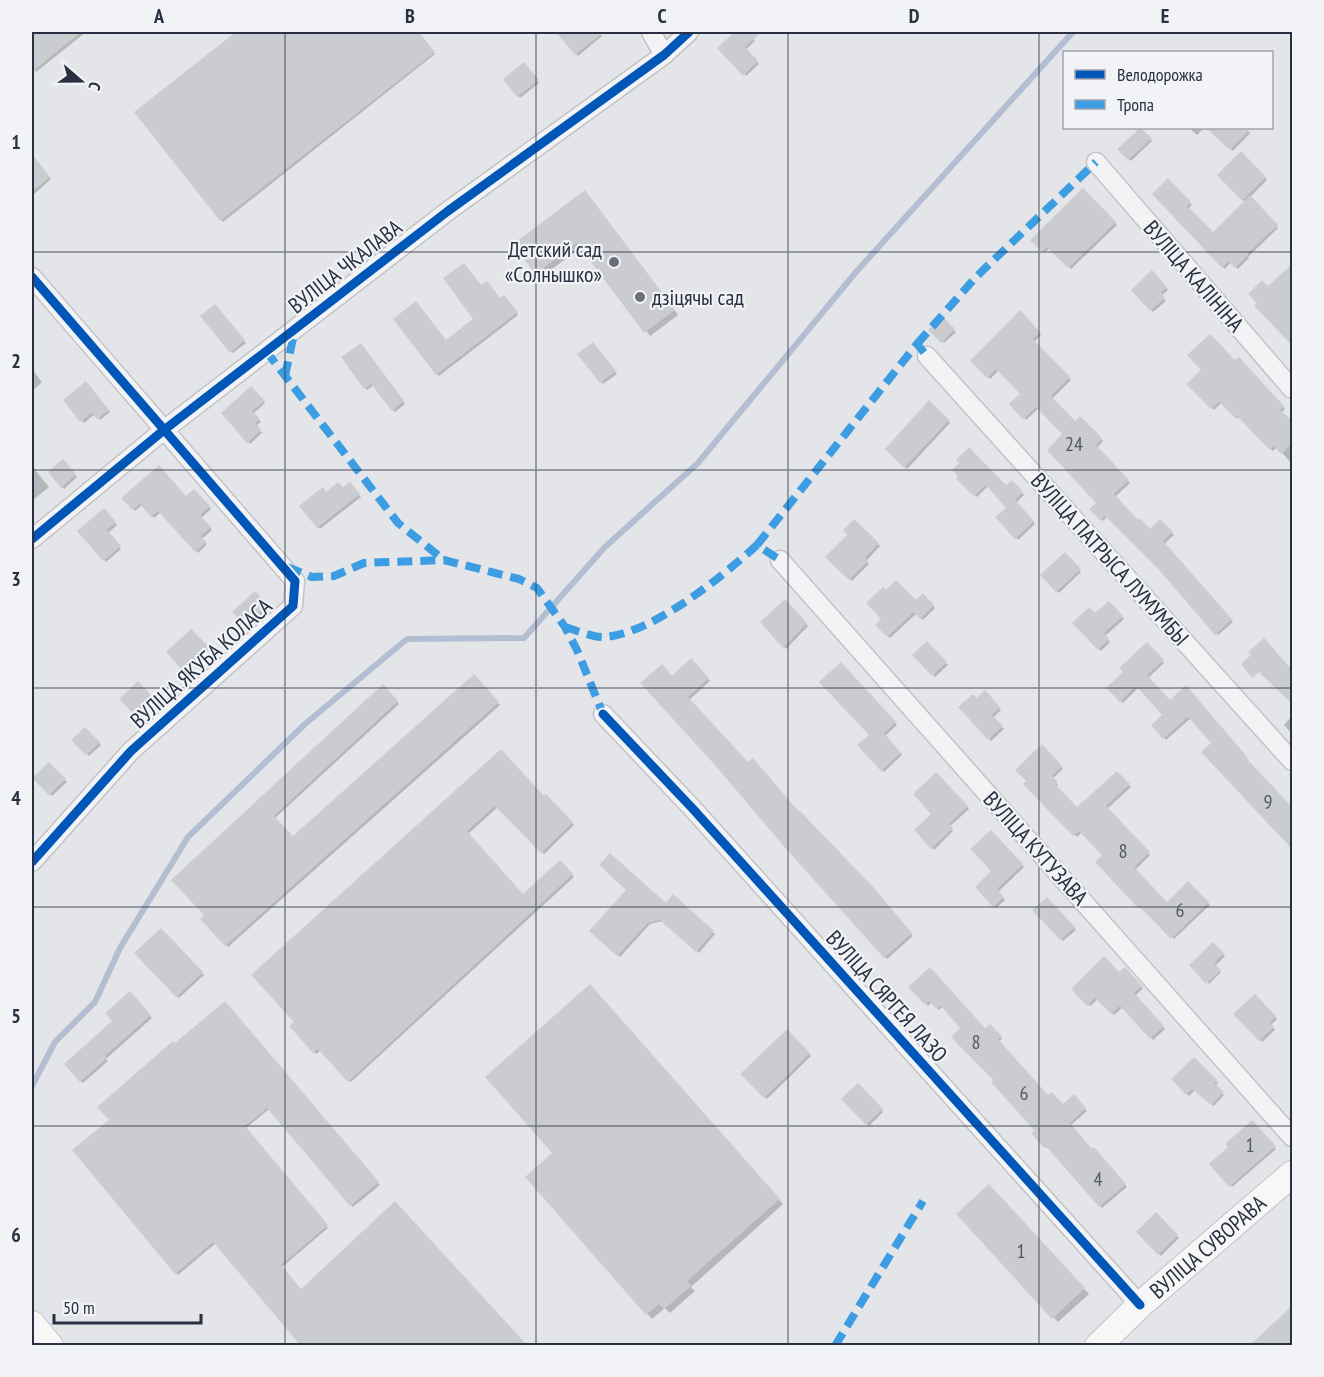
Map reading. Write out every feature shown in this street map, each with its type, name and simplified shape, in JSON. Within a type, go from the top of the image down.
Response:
[{"type":"main road","name":"ВУЛІЦА СУВОРАВА","points":[[1098,1346],[1140,1305],[1293,1174]]},
{"type":"main road","points":[[32,1324],[50,1346]]},
{"type":"street","points":[[651,32],[664,55]]},
{"type":"street","name":"ВУЛІЦА ЧКАЛАВА","points":[[32,539],[164,430],[448,212],[664,55],[689,32]]},
{"type":"street","name":"ВУЛІЦА КАЛІНІНА","points":[[1096,162],[1293,389]]},
{"type":"street","name":"ВУЛІЦА ЯКУБА КОЛАСА","points":[[32,277],[295,580],[293,606],[131,751],[32,862]]},
{"type":"street","name":"ВУЛІЦА ПАТРЫСА ЛУМУМБЫ","points":[[927,356],[1293,761]]},
{"type":"street","name":"ВУЛІЦА КУТУЗАВА","points":[[780,560],[1293,1137]]},
{"type":"street","name":"ВУЛІЦА СЯРГЕЯ ЛАЗО","points":[[603,714],[693,809],[1140,1305]]},
{"type":"building","points":[[32,32],[81,32],[32,72]]},
{"type":"building","points":[[236,32],[419,32],[435,52],[220,221],[134,112]]},
{"type":"building","points":[[556,32],[604,32],[575,55]]},
{"type":"building","points":[[735,32],[761,32],[745,47],[758,61],[743,76],[717,48]]},
{"type":"building","points":[[524,62],[539,80],[517,97],[503,79]]},
{"type":"building","points":[[1139,129],[1152,138],[1128,160],[1117,149]]},
{"type":"building","points":[[1207,129],[1250,129],[1230,150]]},
{"type":"building","points":[[1241,151],[1266,177],[1242,201],[1217,175]]},
{"type":"building","points":[[32,154],[50,177],[32,192]]},
{"type":"building","points":[[1168,178],[1191,202],[1187,206],[1213,232],[1250,195],[1278,225],[1235,268],[1228,261],[1222,268],[1152,194]]},
{"type":"building","points":[[1083,188],[1116,222],[1068,268],[1047,247],[1042,252],[1030,240]]},
{"type":"building","name":"Детский сад «Солнышко»","points":[[585,190],[675,310],[644,333],[577,243],[535,274],[513,244]]},
{"type":"building","points":[[464,263],[481,285],[487,281],[500,298],[504,295],[518,312],[436,375],[393,319],[416,301],[446,340],[473,319],[443,278]]},
{"type":"building","points":[[1293,263],[1293,346],[1254,306],[1257,303],[1248,294],[1262,280],[1268,286]]},
{"type":"building","points":[[1152,270],[1167,287],[1161,293],[1165,298],[1150,311],[1131,290]]},
{"type":"building","points":[[215,304],[245,340],[230,353],[200,316]]},
{"type":"building","points":[[1020,310],[1040,332],[1033,339],[1070,377],[1051,396],[1075,421],[1080,416],[1102,438],[1096,445],[1129,480],[1114,494],[1138,520],[1140,518],[1150,529],[1160,519],[1173,532],[1163,541],[1232,619],[1215,635],[1161,572],[1105,516],[1100,520],[1089,509],[1096,503],[1047,450],[1062,434],[1036,407],[1023,420],[1009,404],[1020,394],[996,369],[987,378],[970,361]]},
{"type":"building","points":[[942,316],[955,329],[941,343],[928,330]]},
{"type":"building","points":[[1210,334],[1235,360],[1239,357],[1284,406],[1280,410],[1293,422],[1293,443],[1281,454],[1274,446],[1270,450],[1237,416],[1235,418],[1219,402],[1211,409],[1186,384],[1201,370],[1187,355]]},
{"type":"building","points":[[593,342],[616,371],[600,383],[577,354]]},
{"type":"building","points":[[361,343],[404,401],[392,411],[371,384],[364,389],[341,357]]},
{"type":"building","points":[[86,381],[109,410],[97,419],[92,413],[80,422],[63,400]]},
{"type":"building","points":[[251,386],[265,401],[252,411],[260,419],[255,423],[261,430],[247,443],[221,413]]},
{"type":"building","points":[[929,400],[949,420],[904,468],[885,449]]},
{"type":"building","points":[[969,447],[1006,485],[1012,480],[1023,492],[1015,500],[1034,521],[1015,539],[995,517],[1006,508],[986,485],[974,496],[956,479],[958,476],[952,470],[959,463],[956,460]]},
{"type":"building","points":[[63,459],[76,474],[61,488],[48,472]]},
{"type":"building","points":[[159,465],[186,496],[194,489],[210,506],[200,515],[211,527],[201,536],[206,542],[195,552],[158,511],[151,517],[140,504],[132,510],[121,498]]},
{"type":"building","points":[[338,482],[343,487],[350,482],[360,494],[317,528],[299,506],[323,487],[326,492]]},
{"type":"building","points":[[104,508],[116,522],[107,530],[121,546],[103,561],[77,531]]},
{"type":"building","points":[[854,519],[879,543],[865,558],[868,561],[849,580],[825,557],[847,535],[843,530]]},
{"type":"building","points":[[1065,552],[1081,569],[1056,592],[1040,575]]},
{"type":"building","points":[[896,580],[916,600],[923,593],[934,605],[920,619],[914,612],[887,637],[875,625],[881,619],[866,603],[883,587],[886,590]]},
{"type":"building","points":[[255,591],[268,605],[245,626],[232,612]]},
{"type":"building","points":[[785,599],[807,623],[783,648],[760,622]]},
{"type":"building","points":[[1109,601],[1123,616],[1104,633],[1109,639],[1098,650],[1072,623],[1089,607],[1095,613]]},
{"type":"building","points":[[191,629],[209,647],[183,671],[166,652]]},
{"type":"building","points":[[1264,638],[1293,671],[1293,705],[1259,672],[1252,678],[1241,664],[1251,655],[1248,652]]},
{"type":"building","points":[[927,641],[947,662],[932,676],[912,655]]},
{"type":"building","points":[[1147,642],[1164,660],[1147,675],[1170,700],[1186,685],[1247,759],[1293,808],[1293,850],[1201,752],[1211,743],[1188,717],[1163,739],[1151,725],[1162,715],[1136,686],[1120,702],[1106,688],[1123,672],[1119,668]]},
{"type":"building","points":[[691,658],[709,678],[688,697],[748,762],[753,758],[799,812],[873,887],[912,933],[884,958],[640,683],[662,664],[672,676]]},
{"type":"building","points":[[841,662],[896,722],[884,733],[901,753],[881,771],[857,745],[869,735],[819,682]]},
{"type":"building","points":[[474,674],[499,702],[225,946],[200,919],[204,915],[171,880],[383,684],[398,701],[274,816],[293,836]]},
{"type":"building","points":[[138,681],[152,696],[134,714],[119,699]]},
{"type":"building","points":[[985,690],[1000,707],[992,715],[1003,726],[988,740],[958,707],[973,694],[977,698]]},
{"type":"building","points":[[85,727],[100,742],[86,755],[71,740]]},
{"type":"building","points":[[1042,744],[1062,766],[1052,776],[1058,782],[1055,784],[1077,807],[1117,771],[1130,784],[1106,806],[1150,852],[1134,867],[1167,902],[1188,881],[1209,902],[1171,939],[1095,862],[1102,855],[1079,831],[1073,836],[1023,784],[1026,781],[1015,770]]},
{"type":"building","points":[[501,749],[544,796],[546,794],[573,822],[541,853],[495,806],[467,831],[523,894],[560,860],[573,874],[348,1082],[318,1049],[313,1053],[289,1026],[294,1022],[251,975]]},
{"type":"building","points":[[49,762],[66,779],[49,795],[32,778]]},
{"type":"building","points":[[936,772],[968,806],[949,824],[953,828],[931,849],[914,830],[931,814],[913,794]]},
{"type":"building","points":[[991,830],[1023,864],[997,889],[1004,897],[993,907],[975,887],[991,871],[970,849]]},
{"type":"building","points":[[610,853],[666,903],[673,894],[714,931],[696,952],[660,920],[648,923],[617,956],[589,931],[626,890],[599,865]]},
{"type":"building","points":[[1047,897],[1075,927],[1060,940],[1032,910]]},
{"type":"building","points":[[161,928],[203,972],[176,997],[134,953]]},
{"type":"building","points":[[1213,942],[1224,953],[1214,963],[1221,970],[1206,984],[1189,965]]},
{"type":"building","points":[[1104,956],[1119,972],[1125,967],[1142,986],[1134,993],[1164,1026],[1150,1039],[1120,1006],[1111,1014],[1095,998],[1087,1006],[1071,989]]},
{"type":"building","points":[[930,967],[985,1028],[990,1024],[1002,1036],[998,1039],[1048,1095],[1052,1092],[1063,1104],[1074,1094],[1086,1108],[1070,1123],[1126,1184],[1099,1207],[1045,1145],[1043,1147],[1031,1133],[1034,1130],[991,1082],[993,1080],[951,1037],[960,1028],[940,1005],[936,1009],[929,1001],[925,1005],[908,987]]},
{"type":"building","points":[[590,984],[780,1199],[687,1281],[691,1286],[664,1309],[659,1304],[646,1315],[525,1177],[552,1153],[485,1077]]},
{"type":"building","points":[[130,991],[151,1015],[80,1082],[64,1064],[112,1021],[105,1013]]},
{"type":"building","points":[[1255,994],[1276,1016],[1270,1022],[1274,1027],[1259,1041],[1233,1014]]},
{"type":"building","points":[[225,1001],[379,1182],[350,1206],[267,1108],[245,1126],[328,1225],[281,1265],[301,1289],[395,1201],[528,1346],[301,1346],[213,1242],[175,1274],[72,1150],[109,1120],[97,1107],[173,1041],[175,1043]]},
{"type":"building","points":[[787,1029],[810,1053],[764,1098],[740,1074]]},
{"type":"building","points":[[1194,1057],[1217,1080],[1214,1083],[1224,1092],[1211,1105],[1192,1089],[1186,1095],[1171,1079]]},
{"type":"building","points":[[858,1083],[883,1109],[866,1125],[841,1099]]},
{"type":"building","points":[[1252,1120],[1276,1146],[1229,1187],[1209,1164],[1228,1147],[1225,1144]]},
{"type":"building","points":[[989,1184],[1085,1288],[1052,1319],[956,1214]]},
{"type":"building","points":[[1156,1212],[1178,1235],[1158,1255],[1136,1232]]},
{"type":"building","points":[[1293,1305],[1293,1346],[1249,1346]]},
{"type":"waterway","points":[[32,1086],[55,1042],[95,1002],[120,948],[188,837],[305,724],[407,639],[524,638],[605,547],[698,463],[856,272],[1073,32]]},
{"type":"marked path","points":[[917,344],[976,277],[1096,162]]},
{"type":"marked path","points":[[285,376],[295,329]]},
{"type":"marked path","points":[[757,545],[917,344],[927,356]]},
{"type":"marked path","points":[[266,351],[398,523],[444,560]]},
{"type":"marked path","points":[[565,627],[600,637],[624,633],[665,615],[686,602],[757,545],[780,560]]},
{"type":"marked path","points":[[287,567],[312,577],[334,576],[364,563],[444,560],[519,579],[537,588],[565,627],[603,714]]},
{"type":"marked path","points":[[835,1346],[923,1201]]},
{"type":"cycle path","points":[[32,539],[164,430],[448,211],[664,55],[689,32]]},
{"type":"cycle path","points":[[32,277],[295,581],[293,606],[131,751],[32,862]]},
{"type":"cycle path","points":[[603,714],[693,809],[1140,1305]]},
{"type":"place","name":"Детский сад «Солнышко»","points":[[614,262]]},
{"type":"place","name":"дзіцячы сад","points":[[640,297]]}]
